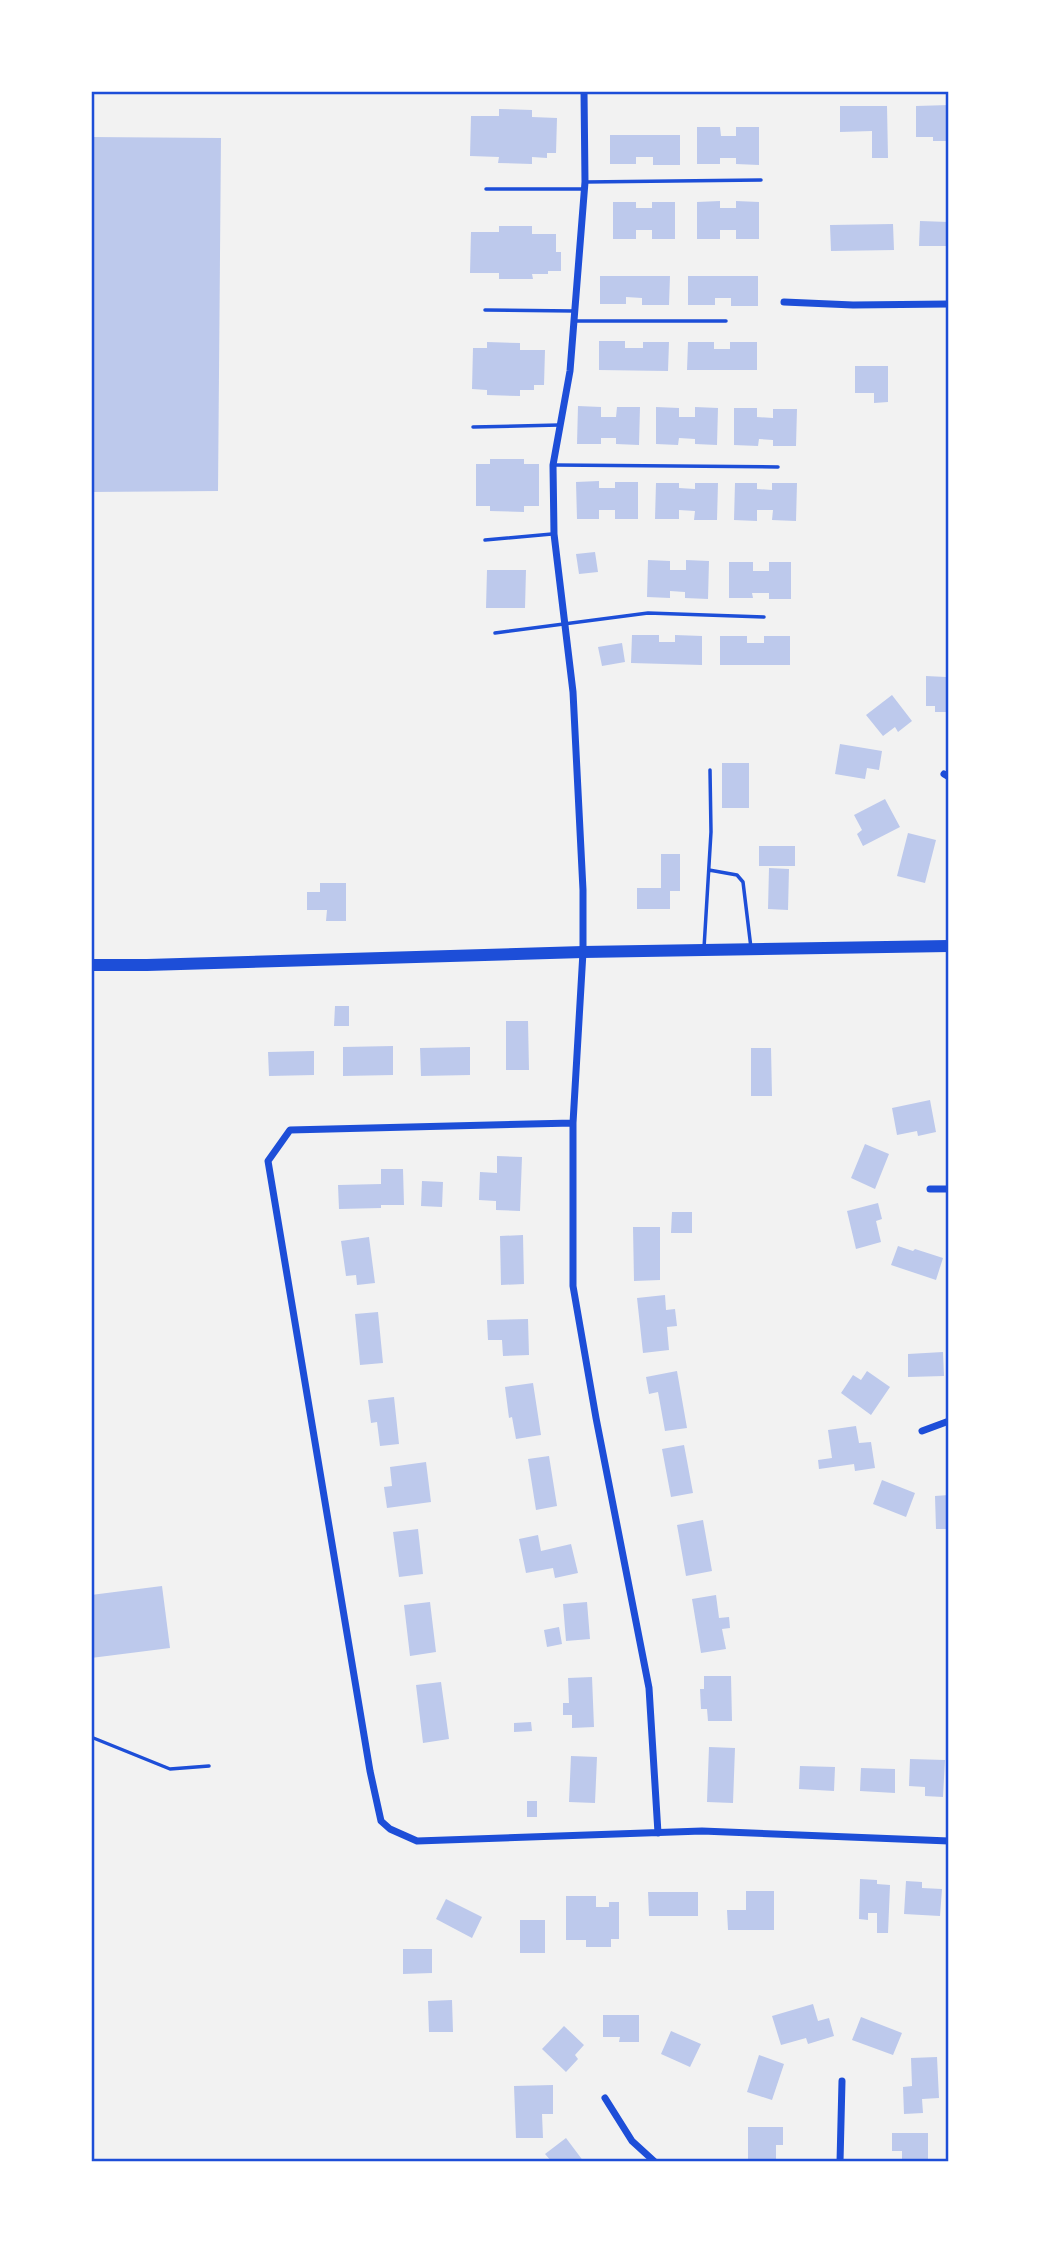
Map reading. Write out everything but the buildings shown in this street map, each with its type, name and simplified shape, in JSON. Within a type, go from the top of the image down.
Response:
[{"type":"main road","points":[[91,965],[583,952],[949,946]]},
{"type":"street","points":[[584,91],[584,186],[575,311],[570,371],[553,465],[554,534],[573,692],[579,782],[583,952],[573,1123],[573,1286],[596,1419],[649,1688],[658,1833]]},
{"type":"street","points":[[784,302],[853,305],[949,304]]},
{"type":"street","points":[[573,1123],[290,1130],[268,1161],[370,1771],[381,1821],[390,1829],[417,1842],[702,1831],[949,1841]]},
{"type":"street","points":[[930,1189],[949,1189]]},
{"type":"street","points":[[922,1431],[949,1421]]},
{"type":"street","points":[[840,2162],[842,2081]]},
{"type":"street","points":[[606,2098],[632,2141],[655,2162]]},
{"type":"lane","points":[[486,189],[761,180]]},
{"type":"lane","points":[[485,310],[575,311]]},
{"type":"lane","points":[[574,321],[726,321]]},
{"type":"lane","points":[[473,427],[560,425]]},
{"type":"lane","points":[[553,465],[778,467]]},
{"type":"lane","points":[[485,540],[554,534]]},
{"type":"lane","points":[[495,633],[648,613],[764,617]]},
{"type":"lane","points":[[704,950],[711,832],[710,770]]},
{"type":"lane","points":[[709,870],[737,875],[743,882],[752,950]]},
{"type":"lane","points":[[91,1737],[170,1769],[209,1766]]}]
